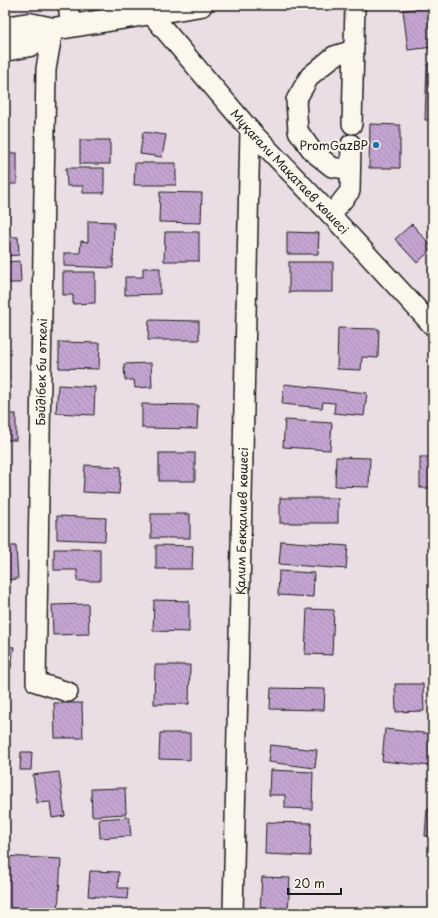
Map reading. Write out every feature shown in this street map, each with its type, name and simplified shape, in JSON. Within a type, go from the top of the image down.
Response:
[{"type":"main road","points":[[5,28],[64,20],[151,14],[201,5]]},
{"type":"main road","points":[[5,50],[30,45],[64,20]]},
{"type":"street","points":[[352,124],[355,5]]},
{"type":"street","name":"Мұқағали Мақатаев көшесі","points":[[151,14],[250,130],[433,326]]},
{"type":"street","name":"Бәйдібек би өткелі","points":[[64,20],[46,69],[36,682],[68,692]]},
{"type":"street","points":[[350,170],[332,167],[313,152],[298,131],[296,100],[310,76],[334,56],[353,50]]},
{"type":"street","name":"Қалим Бекқалиев көшесі","points":[[233,913],[250,130]]},
{"type":"street","points":[[331,215],[350,191],[351,144]]},
{"type":"building","points":[[433,7],[433,47],[408,50],[403,10]]},
{"type":"building","points":[[427,64],[433,64],[433,120],[425,120]]},
{"type":"building","points":[[370,124],[400,125],[400,168],[369,168]]},
{"type":"building","points":[[143,132],[166,135],[162,157],[140,154]]},
{"type":"building","points":[[80,140],[110,140],[110,164],[80,164]]},
{"type":"building","points":[[5,153],[17,153],[17,184],[5,184]]},
{"type":"building","points":[[135,163],[176,163],[176,185],[134,185]]},
{"type":"building","points":[[66,168],[104,168],[104,193],[83,193],[83,186],[67,186]]},
{"type":"building","points":[[160,192],[202,193],[201,223],[159,222]]},
{"type":"building","points":[[88,221],[114,222],[113,268],[64,266],[64,253],[80,253],[81,241],[88,242]]},
{"type":"building","points":[[412,224],[433,248],[417,263],[395,239]]},
{"type":"building","points":[[5,229],[8,229],[9,237],[18,237],[19,255],[5,256]]},
{"type":"building","points":[[165,232],[199,232],[199,261],[164,261]]},
{"type":"building","points":[[287,232],[319,233],[318,254],[287,254]]},
{"type":"building","points":[[20,261],[21,283],[5,283],[5,262]]},
{"type":"building","points":[[289,262],[333,262],[333,292],[289,292]]},
{"type":"building","points":[[143,268],[160,268],[160,294],[125,295],[125,277],[143,277]]},
{"type":"building","points":[[63,272],[95,272],[95,303],[73,304],[73,295],[63,295]]},
{"type":"building","points":[[149,320],[199,321],[199,340],[148,340]]},
{"type":"building","points":[[338,328],[379,329],[378,358],[362,357],[361,370],[337,369]]},
{"type":"building","points":[[59,342],[100,343],[99,369],[59,368]]},
{"type":"building","points":[[151,363],[152,387],[135,388],[134,380],[125,380],[124,364]]},
{"type":"building","points":[[284,384],[367,393],[364,416],[334,413],[335,403],[323,402],[322,408],[282,404]]},
{"type":"building","points":[[58,385],[95,387],[94,415],[56,413]]},
{"type":"building","points":[[142,404],[198,405],[197,429],[142,428]]},
{"type":"building","points":[[5,414],[16,414],[16,440],[5,440]]},
{"type":"building","points":[[285,420],[332,423],[330,450],[283,447]]},
{"type":"building","points":[[159,453],[195,453],[195,481],[159,481]]},
{"type":"building","points":[[336,457],[370,458],[369,487],[335,486]]},
{"type":"building","points":[[420,457],[433,457],[433,488],[420,488]]},
{"type":"building","points":[[85,465],[121,467],[119,494],[83,492]]},
{"type":"building","points":[[280,498],[338,498],[338,523],[280,523]]},
{"type":"building","points":[[151,514],[190,514],[190,538],[151,538]]},
{"type":"building","points":[[57,516],[106,518],[105,541],[57,539]]},
{"type":"building","points":[[281,541],[348,546],[346,569],[279,564]]},
{"type":"building","points":[[156,545],[193,546],[192,569],[156,569]]},
{"type":"building","points":[[5,546],[16,546],[18,579],[5,580]]},
{"type":"building","points":[[54,549],[100,549],[100,581],[77,581],[77,570],[54,570]]},
{"type":"building","points":[[279,571],[314,573],[313,597],[278,595]]},
{"type":"building","points":[[154,600],[189,601],[189,632],[153,631]]},
{"type":"building","points":[[88,604],[89,634],[53,635],[52,605]]},
{"type":"building","points":[[307,609],[334,610],[332,655],[305,654]]},
{"type":"building","points":[[5,646],[14,647],[11,668],[5,667]]},
{"type":"building","points":[[155,665],[190,665],[189,704],[154,704]]},
{"type":"building","points":[[395,684],[423,684],[424,711],[396,712]]},
{"type":"building","points":[[271,688],[325,689],[324,710],[270,709]]},
{"type":"building","points":[[54,703],[82,703],[83,738],[55,738]]},
{"type":"building","points":[[385,729],[433,734],[431,766],[382,761]]},
{"type":"building","points":[[160,733],[190,733],[190,760],[159,759]]},
{"type":"building","points":[[270,745],[317,750],[315,768],[268,762]]},
{"type":"building","points":[[21,752],[32,752],[31,770],[20,770]]},
{"type":"building","points":[[270,770],[313,772],[312,809],[285,808],[285,795],[269,795]]},
{"type":"building","points":[[59,772],[65,816],[52,818],[50,802],[37,803],[33,775]]},
{"type":"building","points":[[125,788],[126,814],[92,816],[91,789]]},
{"type":"building","points":[[427,809],[433,810],[433,837],[425,836]]},
{"type":"building","points":[[129,817],[131,836],[100,838],[99,819]]},
{"type":"building","points":[[266,822],[311,823],[310,856],[265,854]]},
{"type":"building","points":[[5,856],[61,859],[58,913],[5,913]]},
{"type":"building","points":[[90,871],[119,872],[118,888],[128,888],[127,899],[88,896]]},
{"type":"building","points":[[262,877],[290,878],[288,912],[260,910]]},
{"type":"place","name":"PromGazBP","points":[[376,145]]}]
